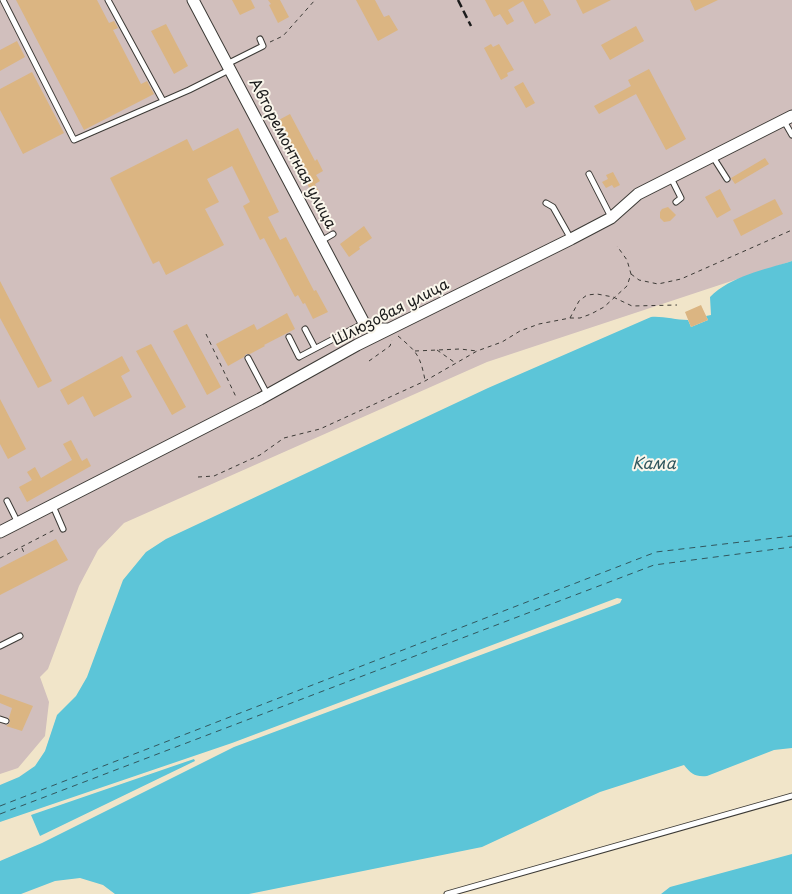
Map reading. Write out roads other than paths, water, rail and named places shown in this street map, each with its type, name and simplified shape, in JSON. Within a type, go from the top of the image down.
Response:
[{"type":"street","name":"Авторемонтная улица","points":[[194,0],[364,323]]},
{"type":"street","name":"Шлюзовая улица","points":[[0,532],[267,395],[357,345],[392,331],[611,218],[638,194],[788,118]]},
{"type":"street","points":[[357,345],[364,323],[376,329],[392,331]]},
{"type":"lane","points":[[3,0],[74,140],[163,101],[228,67],[263,46],[260,39]]},
{"type":"lane","points":[[108,0],[163,101]]},
{"type":"lane","points":[[788,118],[792,135]]},
{"type":"lane","points":[[713,157],[727,179]]},
{"type":"lane","points":[[590,174],[611,218]]},
{"type":"lane","points":[[671,178],[681,198],[676,202]]},
{"type":"lane","points":[[546,203],[553,207],[571,239]]},
{"type":"lane","points":[[321,241],[333,234]]},
{"type":"lane","points":[[289,337],[299,357],[364,323]]},
{"type":"lane","points":[[305,329],[315,348]]},
{"type":"lane","points":[[248,358],[267,395]]},
{"type":"lane","points":[[8,501],[18,523]]},
{"type":"lane","points":[[53,506],[62,528]]},
{"type":"lane","points":[[0,646],[20,636]]},
{"type":"lane","points":[[447,894],[792,796]]},
{"type":"water","name":"Кама","points":[[792,261],[792,748],[774,750],[707,776],[694,774],[684,765],[600,792],[482,847],[249,894],[115,894],[103,885],[80,878],[55,881],[21,894],[0,894],[0,861],[42,843],[234,747],[620,603],[622,599],[617,598],[232,743],[0,822],[0,785],[19,777],[35,766],[45,751],[57,715],[76,696],[87,677],[123,580],[146,552],[166,539],[488,388],[651,317],[688,320],[691,327],[708,320],[706,316],[711,315],[710,297],[718,290],[748,274]]},
{"type":"water","points":[[194,759],[195,761],[40,836],[31,815]]},
{"type":"water","points":[[792,854],[792,894],[661,894],[670,887]]},
{"type":"railway","points":[[458,0],[471,26]]}]
